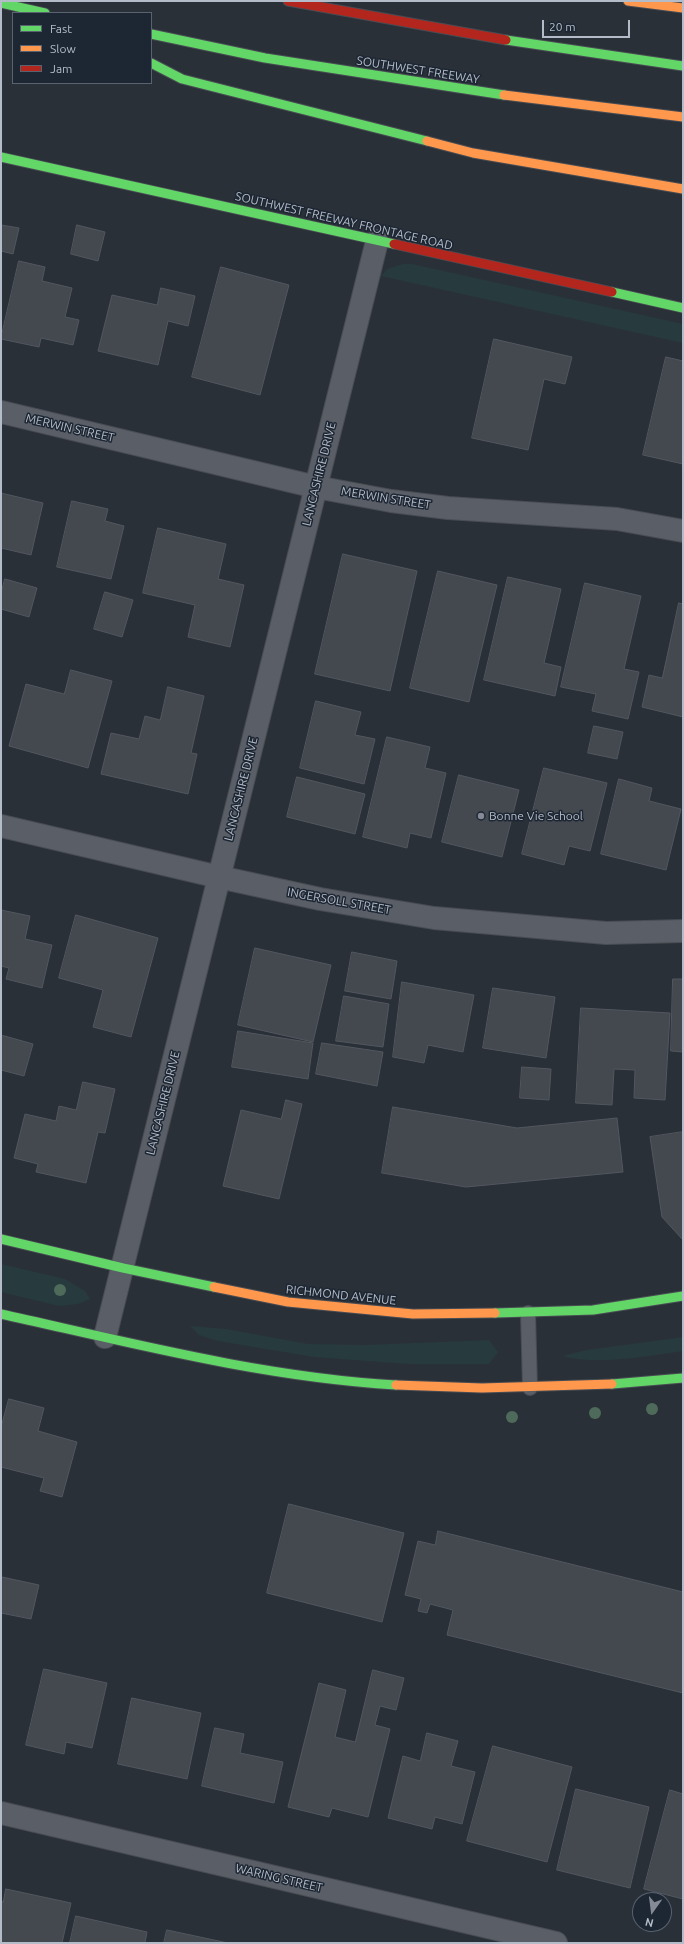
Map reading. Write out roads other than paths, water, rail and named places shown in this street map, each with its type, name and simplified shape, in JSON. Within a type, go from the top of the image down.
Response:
[{"type":"main road","points":[[288,1],[461,33],[683,66]]},
{"type":"main road","points":[[628,1],[683,8]]},
{"type":"main road","points":[[1,3],[41,12]]},
{"type":"main road","name":"SOUTHWEST FREEWAY","points":[[152,34],[265,58],[410,82],[683,118]]},
{"type":"main road","points":[[152,64],[182,79],[473,153],[683,189]]},
{"type":"main road","name":"SOUTHWEST FREEWAY FRONTAGE ROAD","points":[[1,156],[683,308]]},
{"type":"main road","name":"RICHMOND AVENUE","points":[[1,1239],[123,1268],[288,1302],[413,1314],[528,1313],[608,1309],[683,1296]]},
{"type":"main road","points":[[1,1314],[215,1362],[283,1373],[373,1384],[530,1388],[632,1383],[683,1378]]},
{"type":"street","name":"LANCASHIRE DRIVE","points":[[105,1337],[377,241]]},
{"type":"street","name":"MERWIN STREET","points":[[1,412],[316,487],[392,501],[448,508],[617,519],[683,531]]},
{"type":"street","name":"INGERSOLL STREET","points":[[1,826],[219,878],[320,899],[434,918],[606,933],[683,931]]},
{"type":"street","name":"WARING STREET","points":[[1,1813],[556,1943]]},
{"type":"lane","points":[[528,1313],[530,1388]]},
{"type":"place","name":"Bonne Vie School","points":[[481,816]]}]
